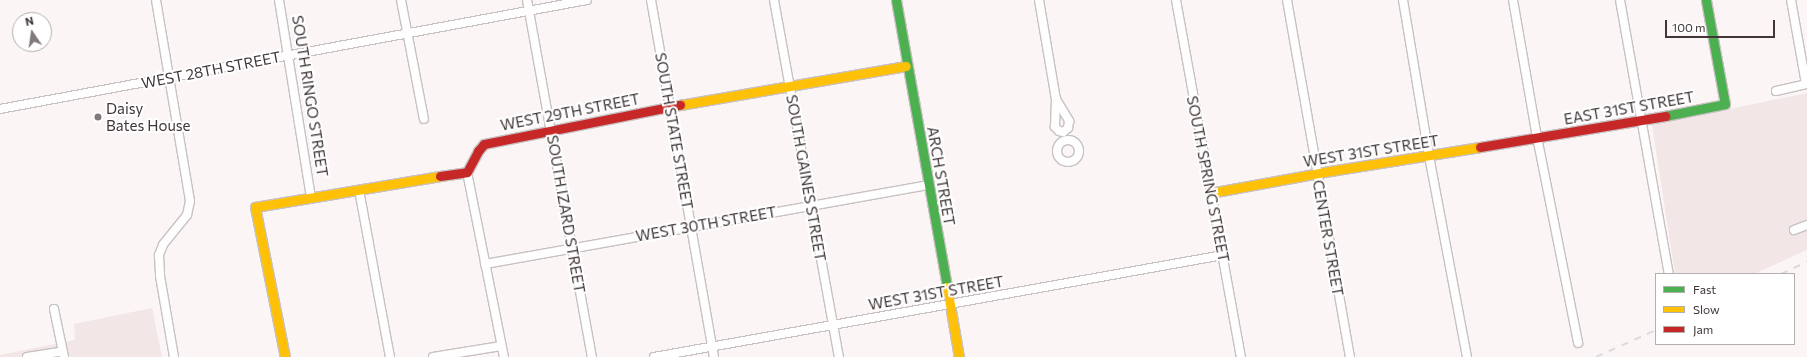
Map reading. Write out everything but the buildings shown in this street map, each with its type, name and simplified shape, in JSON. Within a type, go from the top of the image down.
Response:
[{"type":"street","points":[[156,0],[190,201],[187,215],[163,245],[159,254],[160,276],[174,357]]},
{"type":"street","name":"SOUTH RINGO STREET","points":[[279,0],[290,56],[311,197]]},
{"type":"street","points":[[401,0],[406,34],[424,119]]},
{"type":"street","name":"SOUTH IZARD STREET","points":[[527,0],[592,357]]},
{"type":"street","name":"WEST 28TH STREET","points":[[0,109],[587,0]]},
{"type":"street","name":"SOUTH STATE STREET","points":[[651,0],[714,357]]},
{"type":"street","name":"SOUTH GAINES STREET","points":[[774,0],[839,357]]},
{"type":"street","name":"ARCH STREET","points":[[896,0],[906,66],[959,357]]},
{"type":"street","points":[[1039,0],[1056,99],[1055,127],[1063,132],[1065,140]]},
{"type":"street","name":"SOUTH SPRING STREET","points":[[1176,0],[1241,357]]},
{"type":"street","name":"CENTER STREET","points":[[1287,0],[1350,357]]},
{"type":"street","points":[[1403,0],[1429,156],[1467,357]]},
{"type":"street","points":[[1513,0],[1537,137],[1578,343]]},
{"type":"street","points":[[1620,0],[1669,273]]},
{"type":"street","name":"EAST 31ST STREET","points":[[1537,137],[1641,120],[1725,104],[1706,0]]},
{"type":"street","points":[[1776,91],[1806,84],[1802,58],[1803,37],[1791,0]]},
{"type":"street","name":"WEST 29TH STREET","points":[[467,172],[484,144],[670,107],[906,66]]},
{"type":"street","points":[[1056,99],[1068,121],[1068,128],[1063,132]]},
{"type":"street","name":"WEST 31ST STREET","points":[[1210,193],[1537,137]]},
{"type":"street","points":[[284,357],[255,207],[467,172],[504,357]]},
{"type":"street","name":"WEST 30TH STREET","points":[[485,264],[691,226],[928,185]]},
{"type":"street","points":[[359,190],[390,357]]},
{"type":"street","points":[[1794,230],[1807,225]]},
{"type":"street","name":"WEST 31ST STREET","points":[[654,357],[1223,255]]},
{"type":"street","points":[[27,357],[63,354],[54,308]]},
{"type":"street","points":[[432,357],[501,346]]},
{"type":"shaded area","points":[[1807,93],[1807,250],[1756,273],[1675,273],[1652,125]]},
{"type":"shaded area","points":[[152,308],[162,357],[0,357],[0,355],[75,340],[74,324]]},
{"type":"railway","points":[[1783,273],[1807,262]]},
{"type":"railway","points":[[1596,357],[1655,330]]},
{"type":"traffic: fast","points":[[896,0],[947,287]]},
{"type":"traffic: fast","points":[[1665,116],[1725,104],[1706,0]]},
{"type":"traffic: slow","points":[[680,105],[906,66]]},
{"type":"traffic: slow","points":[[1210,193],[1324,172],[1480,147]]},
{"type":"traffic: slow","points":[[285,357],[255,207],[440,176]]},
{"type":"traffic: slow","points":[[947,287],[959,357]]},
{"type":"traffic: jam","points":[[440,176],[467,172],[478,151],[484,144],[680,105]]},
{"type":"traffic: jam","points":[[1480,147],[1665,116]]},
{"type":"place","name":"Daisy Bates House","points":[[98,117]]}]
